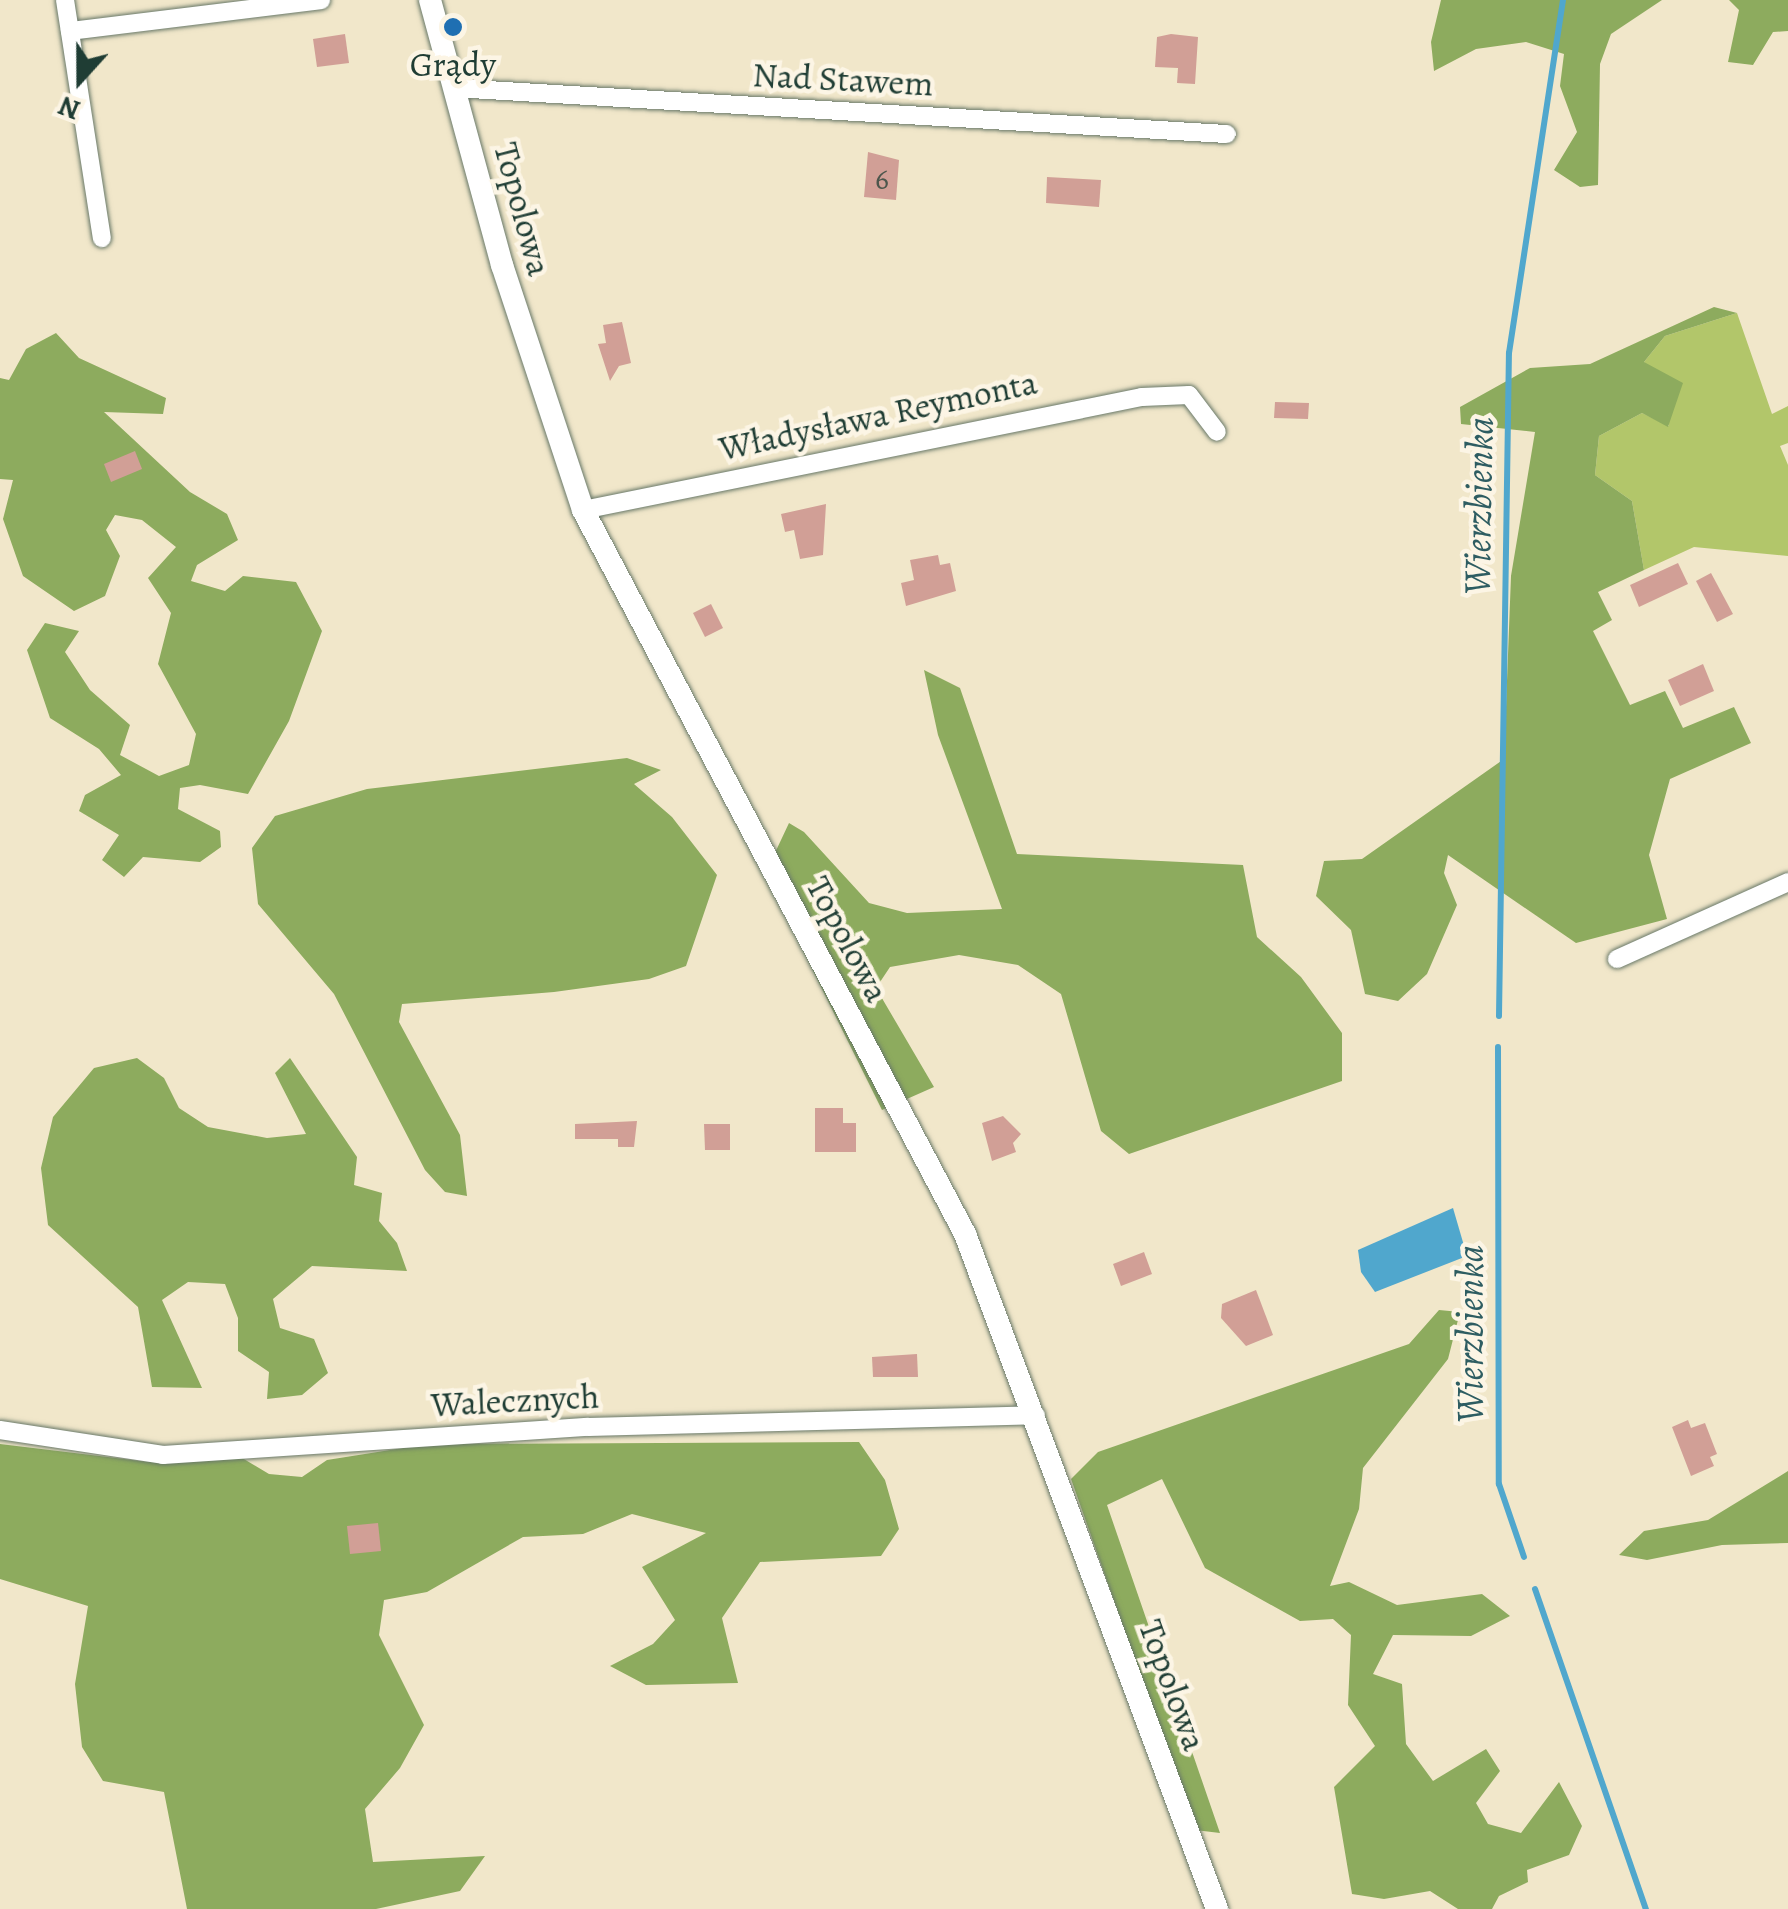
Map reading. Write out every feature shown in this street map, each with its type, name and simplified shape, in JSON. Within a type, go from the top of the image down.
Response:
[{"type":"street","points":[[65,0],[102,238]]},
{"type":"street","points":[[70,31],[322,0]]},
{"type":"street","name":"Topolowa","points":[[430,0],[534,371],[582,510],[965,1234],[1036,1415],[1217,1909]]},
{"type":"street","name":"Nad Stawem","points":[[454,88],[1227,134]]},
{"type":"street","name":"Władysława Reymonta","points":[[582,510],[1058,411],[1189,395],[1216,432]]},
{"type":"street","points":[[1618,959],[1788,882]]},
{"type":"street","name":"Walecznych","points":[[0,1430],[163,1455],[588,1427],[1036,1415]]},
{"type":"green space","points":[[1441,0],[1662,0],[1611,34],[1600,64],[1598,185],[1580,187],[1554,170],[1577,132],[1560,86],[1564,54],[1526,42],[1476,49],[1434,71],[1431,42]]},
{"type":"green space","points":[[1729,0],[1788,0],[1788,31],[1773,32],[1753,65],[1728,62],[1739,10]]},
{"type":"green space","points":[[1714,307],[1737,313],[1665,336],[1644,362],[1683,383],[1668,427],[1642,413],[1599,436],[1595,475],[1632,501],[1644,570],[1598,592],[1612,620],[1593,631],[1630,705],[1665,691],[1683,728],[1734,707],[1751,743],[1670,779],[1649,855],[1667,919],[1576,943],[1448,855],[1444,873],[1457,905],[1427,974],[1398,1001],[1365,994],[1351,930],[1316,896],[1324,861],[1362,859],[1504,759],[1511,576],[1535,432],[1461,424],[1460,407],[1530,368],[1590,364]]},
{"type":"green space","points":[[1737,313],[1772,414],[1788,406],[1788,443],[1780,446],[1788,465],[1788,556],[1694,547],[1644,570],[1632,501],[1595,475],[1599,436],[1642,413],[1669,426],[1644,362],[1665,336]]},
{"type":"green space","points":[[56,333],[79,358],[166,398],[163,414],[104,412],[190,492],[227,514],[238,540],[197,565],[191,581],[225,591],[243,576],[296,582],[322,631],[289,721],[248,794],[200,785],[180,788],[178,809],[220,831],[221,847],[200,862],[143,857],[124,877],[102,860],[119,835],[79,811],[85,795],[121,775],[99,749],[50,718],[27,650],[45,623],[79,631],[65,652],[90,690],[130,725],[120,755],[159,776],[189,765],[196,734],[158,664],[171,613],[148,578],[176,547],[142,520],[115,515],[106,530],[120,556],[105,596],[74,611],[23,576],[3,519],[13,480],[0,479],[0,378],[9,380],[26,349]]},
{"type":"green space","points":[[924,670],[960,688],[1017,854],[1243,865],[1257,937],[1301,977],[1342,1033],[1342,1081],[1129,1154],[1101,1131],[1061,994],[1018,965],[959,955],[890,967],[876,988],[934,1087],[882,1110],[765,874],[789,823],[804,832],[869,903],[907,913],[1002,909],[938,735]]},
{"type":"green space","points":[[627,758],[661,770],[634,784],[672,817],[717,875],[686,966],[649,979],[554,992],[402,1004],[399,1022],[460,1135],[467,1196],[445,1192],[425,1170],[334,994],[258,904],[252,848],[275,816],[367,789]]},
{"type":"green space","points":[[137,1058],[164,1078],[179,1108],[208,1127],[267,1138],[306,1134],[275,1073],[290,1058],[357,1157],[354,1185],[382,1193],[379,1221],[397,1243],[407,1271],[312,1266],[273,1299],[280,1328],[314,1339],[328,1373],[302,1395],[267,1399],[269,1372],[238,1351],[238,1318],[225,1284],[188,1282],[162,1300],[202,1388],[152,1387],[138,1307],[48,1225],[41,1168],[53,1117],[94,1068]]},
{"type":"green space","points":[[1439,1310],[1460,1312],[1448,1359],[1363,1468],[1359,1509],[1330,1586],[1349,1582],[1397,1605],[1482,1594],[1510,1616],[1471,1636],[1393,1635],[1373,1674],[1402,1684],[1406,1744],[1433,1781],[1486,1749],[1500,1771],[1476,1803],[1488,1824],[1521,1833],[1559,1782],[1582,1826],[1569,1855],[1527,1870],[1528,1882],[1499,1896],[1492,1909],[1458,1909],[1430,1891],[1384,1899],[1352,1894],[1334,1787],[1375,1746],[1348,1705],[1351,1635],[1333,1619],[1300,1621],[1205,1568],[1162,1479],[1107,1505],[1220,1833],[1195,1830],[1071,1479],[1098,1452],[1409,1344]]},
{"type":"green space","points":[[859,1442],[885,1480],[899,1529],[881,1556],[760,1562],[722,1618],[738,1683],[646,1685],[610,1666],[653,1644],[675,1620],[642,1567],[706,1533],[632,1514],[583,1534],[523,1537],[427,1592],[384,1600],[379,1635],[424,1725],[400,1768],[365,1809],[373,1862],[485,1856],[460,1891],[376,1909],[187,1909],[164,1792],[103,1781],[82,1747],[75,1684],[88,1606],[0,1579],[0,1444],[149,1462],[232,1452],[269,1474],[302,1477],[327,1460],[428,1444]]},
{"type":"green space","points":[[1788,1471],[1788,1543],[1722,1545],[1647,1560],[1619,1555],[1644,1531],[1708,1520]]},
{"type":"water","points":[[1453,1208],[1467,1256],[1375,1292],[1361,1272],[1358,1250]]},
{"type":"building","points":[[345,34],[349,63],[317,67],[313,39]]},
{"type":"building","points":[[1157,37],[1198,37],[1195,84],[1177,83],[1178,68],[1155,67]]},
{"type":"building","points":[[868,152],[899,160],[896,200],[864,197]]},
{"type":"building","points":[[1047,177],[1101,180],[1099,207],[1046,203]]},
{"type":"building","points":[[622,322],[631,363],[619,366],[610,381],[598,344],[606,343],[603,325]]},
{"type":"building","points":[[1275,402],[1309,403],[1308,419],[1274,418]]},
{"type":"building","points":[[135,451],[142,469],[111,482],[104,464]]},
{"type":"building","points":[[826,504],[823,555],[800,559],[794,530],[785,532],[781,514]]},
{"type":"building","points":[[938,555],[940,565],[950,563],[956,591],[906,606],[901,583],[914,580],[910,560]]},
{"type":"building","points":[[1678,563],[1688,584],[1639,607],[1630,585]]},
{"type":"building","points":[[1711,573],[1733,614],[1717,622],[1696,581]]},
{"type":"building","points":[[711,604],[723,628],[705,637],[693,613]]},
{"type":"building","points":[[1703,664],[1714,691],[1680,706],[1668,680]]},
{"type":"building","points":[[815,1108],[843,1108],[843,1123],[856,1123],[856,1152],[815,1152]]},
{"type":"building","points":[[1003,1116],[1021,1134],[1013,1143],[1016,1152],[992,1161],[982,1123]]},
{"type":"building","points":[[637,1121],[634,1147],[618,1147],[618,1139],[575,1139],[575,1124]]},
{"type":"building","points":[[704,1124],[730,1124],[730,1150],[705,1150]]},
{"type":"building","points":[[1144,1252],[1152,1274],[1121,1286],[1113,1264]]},
{"type":"building","points":[[1256,1290],[1273,1335],[1246,1346],[1221,1318],[1222,1304]]},
{"type":"building","points":[[917,1354],[918,1377],[873,1377],[872,1357]]},
{"type":"building","points":[[1688,1420],[1691,1428],[1705,1423],[1717,1454],[1710,1457],[1714,1466],[1691,1476],[1672,1427]]},
{"type":"building","points":[[378,1523],[381,1551],[350,1554],[347,1526]]},
{"type":"waterway","name":"Wierzbienka","points":[[1499,1016],[1509,353],[1563,0]]},
{"type":"waterway","name":"Wierzbienka","points":[[1498,1047],[1499,1484],[1524,1557]]},
{"type":"waterway","name":"Wierzbienka","points":[[1535,1589],[1646,1909]]},
{"type":"place","name":"Grądy","points":[[453,27]]}]
